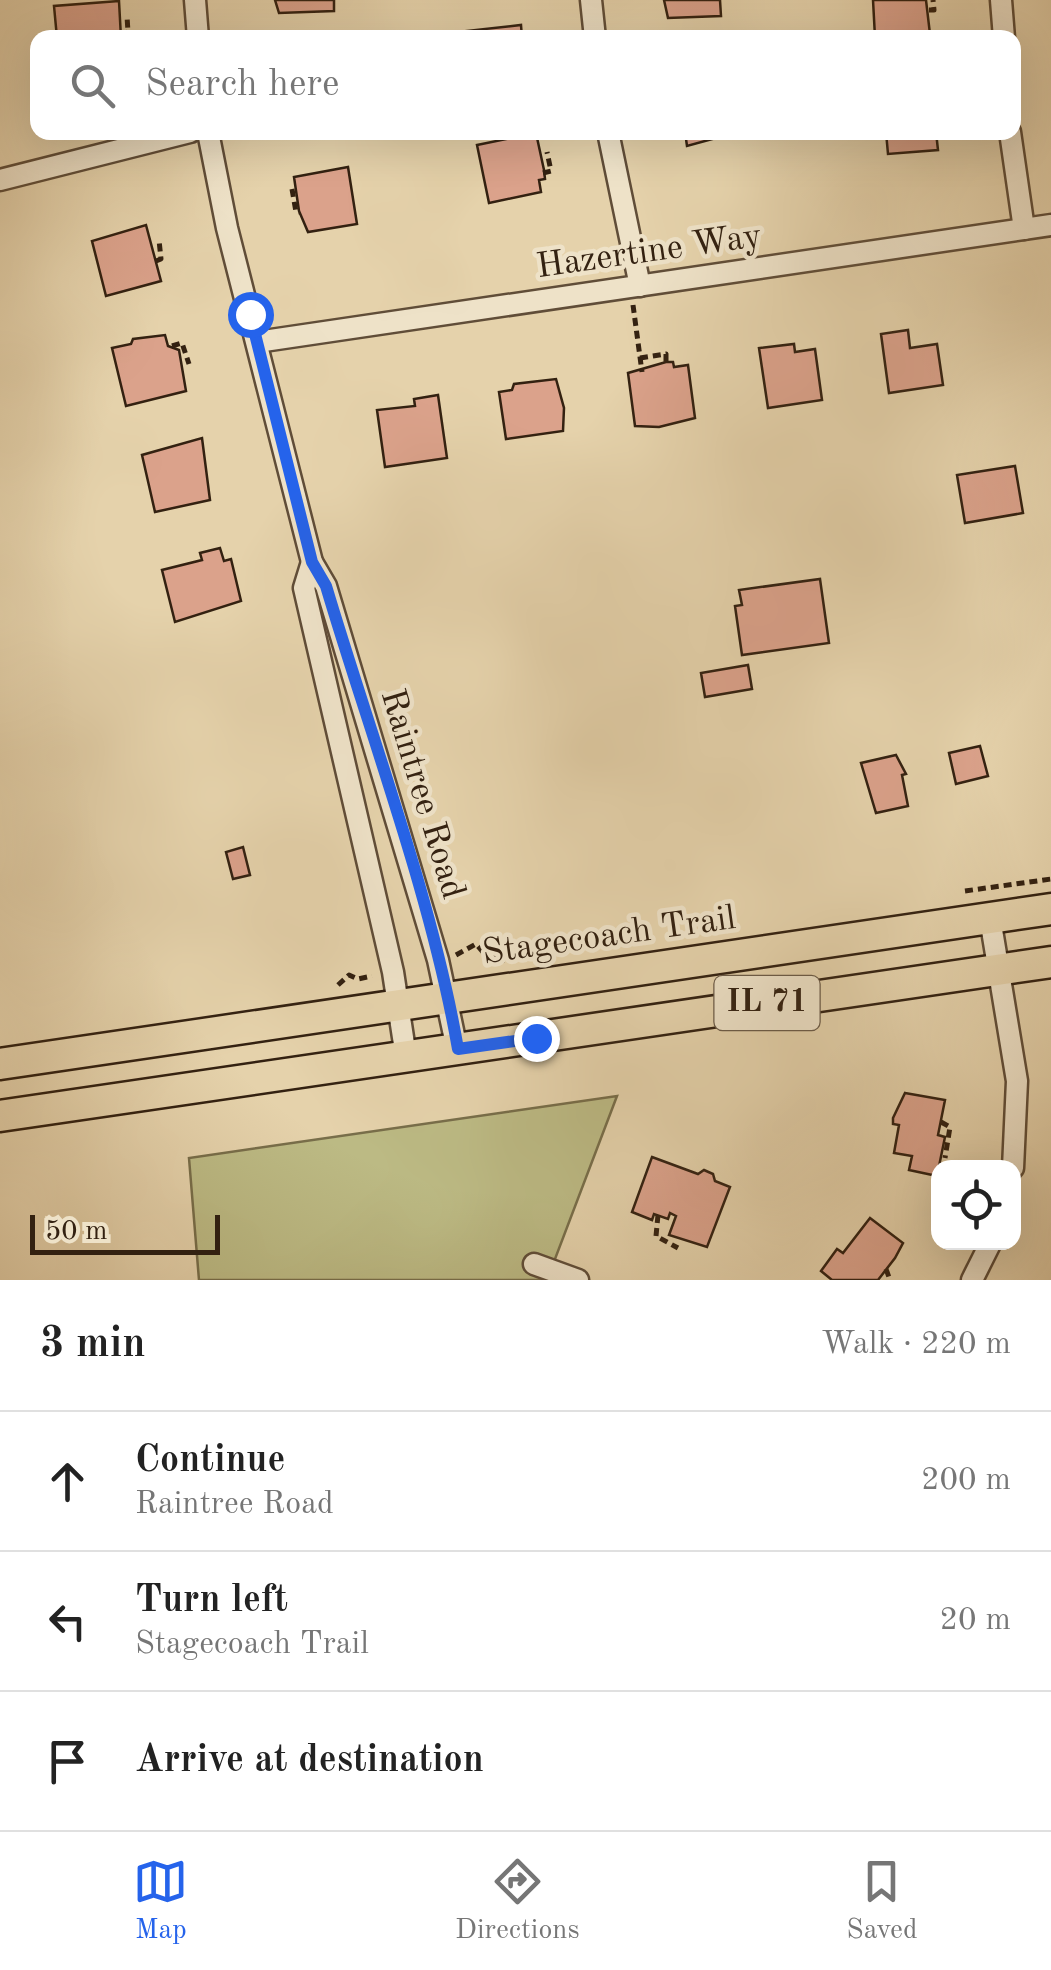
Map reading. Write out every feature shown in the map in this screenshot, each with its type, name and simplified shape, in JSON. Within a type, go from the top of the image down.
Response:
[{"type":"main road","name":"Stagecoach Trail","points":[[0,1064],[1051,909]]},
{"type":"main road","name":"IL 71","points":[[0,1116],[1051,962]]},
{"type":"street","points":[[196,0],[198,30]]},
{"type":"street","points":[[591,0],[594,30]]},
{"type":"street","points":[[1001,0],[1003,30]]},
{"type":"street","points":[[0,180],[158,140]]},
{"type":"street","name":"Raintree Road","points":[[210,140],[312,562],[332,605],[449,998],[458,1049]]},
{"type":"street","points":[[609,140],[635,286]]},
{"type":"street","points":[[1011,140],[1024,228]]},
{"type":"street","name":"Hazertine Way","points":[[257,342],[1051,225]]},
{"type":"street","name":"Raintree Road","points":[[312,562],[304,588],[398,1005],[406,1056]]},
{"type":"street","points":[[990,918],[1017,1081],[1013,1160]]},
{"type":"street","points":[[972,1280],[986,1250]]},
{"type":"street","points":[[534,1264],[578,1280]]},
{"type":"path","points":[[929,10],[934,10],[933,0]]},
{"type":"path","points":[[127,16],[128,30]]},
{"type":"path","points":[[543,173],[551,171],[546,152]]},
{"type":"path","points":[[292,188],[296,212],[300,212]]},
{"type":"path","points":[[156,261],[162,254],[158,240]]},
{"type":"path","points":[[635,286],[642,372]]},
{"type":"path","points":[[172,346],[182,343],[189,364]]},
{"type":"path","points":[[640,358],[666,354],[666,362]]},
{"type":"path","points":[[992,886],[1051,879]]},
{"type":"path","points":[[464,953],[476,944],[480,948]]},
{"type":"path","points":[[344,980],[349,975],[358,979]]},
{"type":"path","points":[[941,1122],[950,1127],[945,1158]]},
{"type":"path","points":[[658,1215],[656,1236],[678,1248]]},
{"type":"path","points":[[886,1269],[890,1280]]},
{"type":"shaded area","points":[[617,1096],[547,1280],[199,1280],[189,1158]]},
{"type":"building","points":[[275,0],[334,0],[334,11],[279,13]]},
{"type":"building","points":[[664,0],[720,0],[721,16],[668,18]]},
{"type":"building","points":[[873,0],[926,0],[930,30],[875,30]]},
{"type":"building","points":[[119,1],[121,30],[56,30],[54,6]]},
{"type":"building","points":[[521,25],[521,30],[475,30]]},
{"type":"building","points":[[537,140],[545,179],[539,180],[541,192],[489,203],[477,145]]},
{"type":"building","points":[[686,140],[709,140],[687,146]]},
{"type":"building","points":[[887,140],[937,140],[938,150],[888,154]]},
{"type":"building","points":[[348,167],[357,224],[308,232],[299,211],[294,177]]},
{"type":"building","points":[[146,225],[161,281],[106,296],[92,241]]},
{"type":"building","points":[[908,330],[910,348],[937,344],[943,385],[889,393],[881,334]]},
{"type":"building","points":[[165,335],[168,346],[179,350],[186,391],[126,406],[112,348],[131,344],[133,339]]},
{"type":"building","points":[[794,344],[795,352],[815,349],[822,400],[768,408],[759,348]]},
{"type":"building","points":[[673,362],[674,367],[688,365],[695,418],[659,427],[635,426],[628,373]]},
{"type":"building","points":[[556,379],[564,408],[563,431],[506,439],[499,392],[512,390],[514,384]]},
{"type":"building","points":[[438,395],[447,458],[385,467],[377,410],[415,406],[414,399]]},
{"type":"building","points":[[202,438],[210,500],[155,512],[142,455]]},
{"type":"building","points":[[1015,466],[1023,513],[965,523],[957,475]]},
{"type":"building","points":[[220,548],[224,561],[231,559],[241,601],[175,622],[162,570],[202,560],[200,553]]},
{"type":"building","points":[[820,579],[829,643],[742,655],[735,606],[742,605],[739,590]]},
{"type":"building","points":[[748,665],[752,689],[705,697],[701,673]]},
{"type":"building","points":[[980,746],[988,776],[956,784],[949,753]]},
{"type":"building","points":[[896,755],[906,774],[902,775],[908,806],[876,813],[861,763]]},
{"type":"building","points":[[243,847],[250,875],[233,879],[226,852]]},
{"type":"building","points":[[905,1093],[945,1100],[938,1135],[945,1137],[940,1160],[931,1160],[931,1175],[909,1170],[912,1156],[894,1153],[899,1125],[893,1124]]},
{"type":"building","points":[[652,1157],[698,1174],[704,1170],[713,1174],[715,1181],[730,1187],[707,1247],[669,1235],[676,1216],[670,1213],[668,1219],[654,1214],[652,1220],[632,1212]]},
{"type":"building","points":[[870,1218],[903,1243],[895,1258],[878,1280],[832,1280],[821,1271],[837,1249],[843,1253]]},
{"type":"route","points":[[250,314],[312,562],[326,586],[424,911],[449,998],[458,1049],[536,1038]]}]
